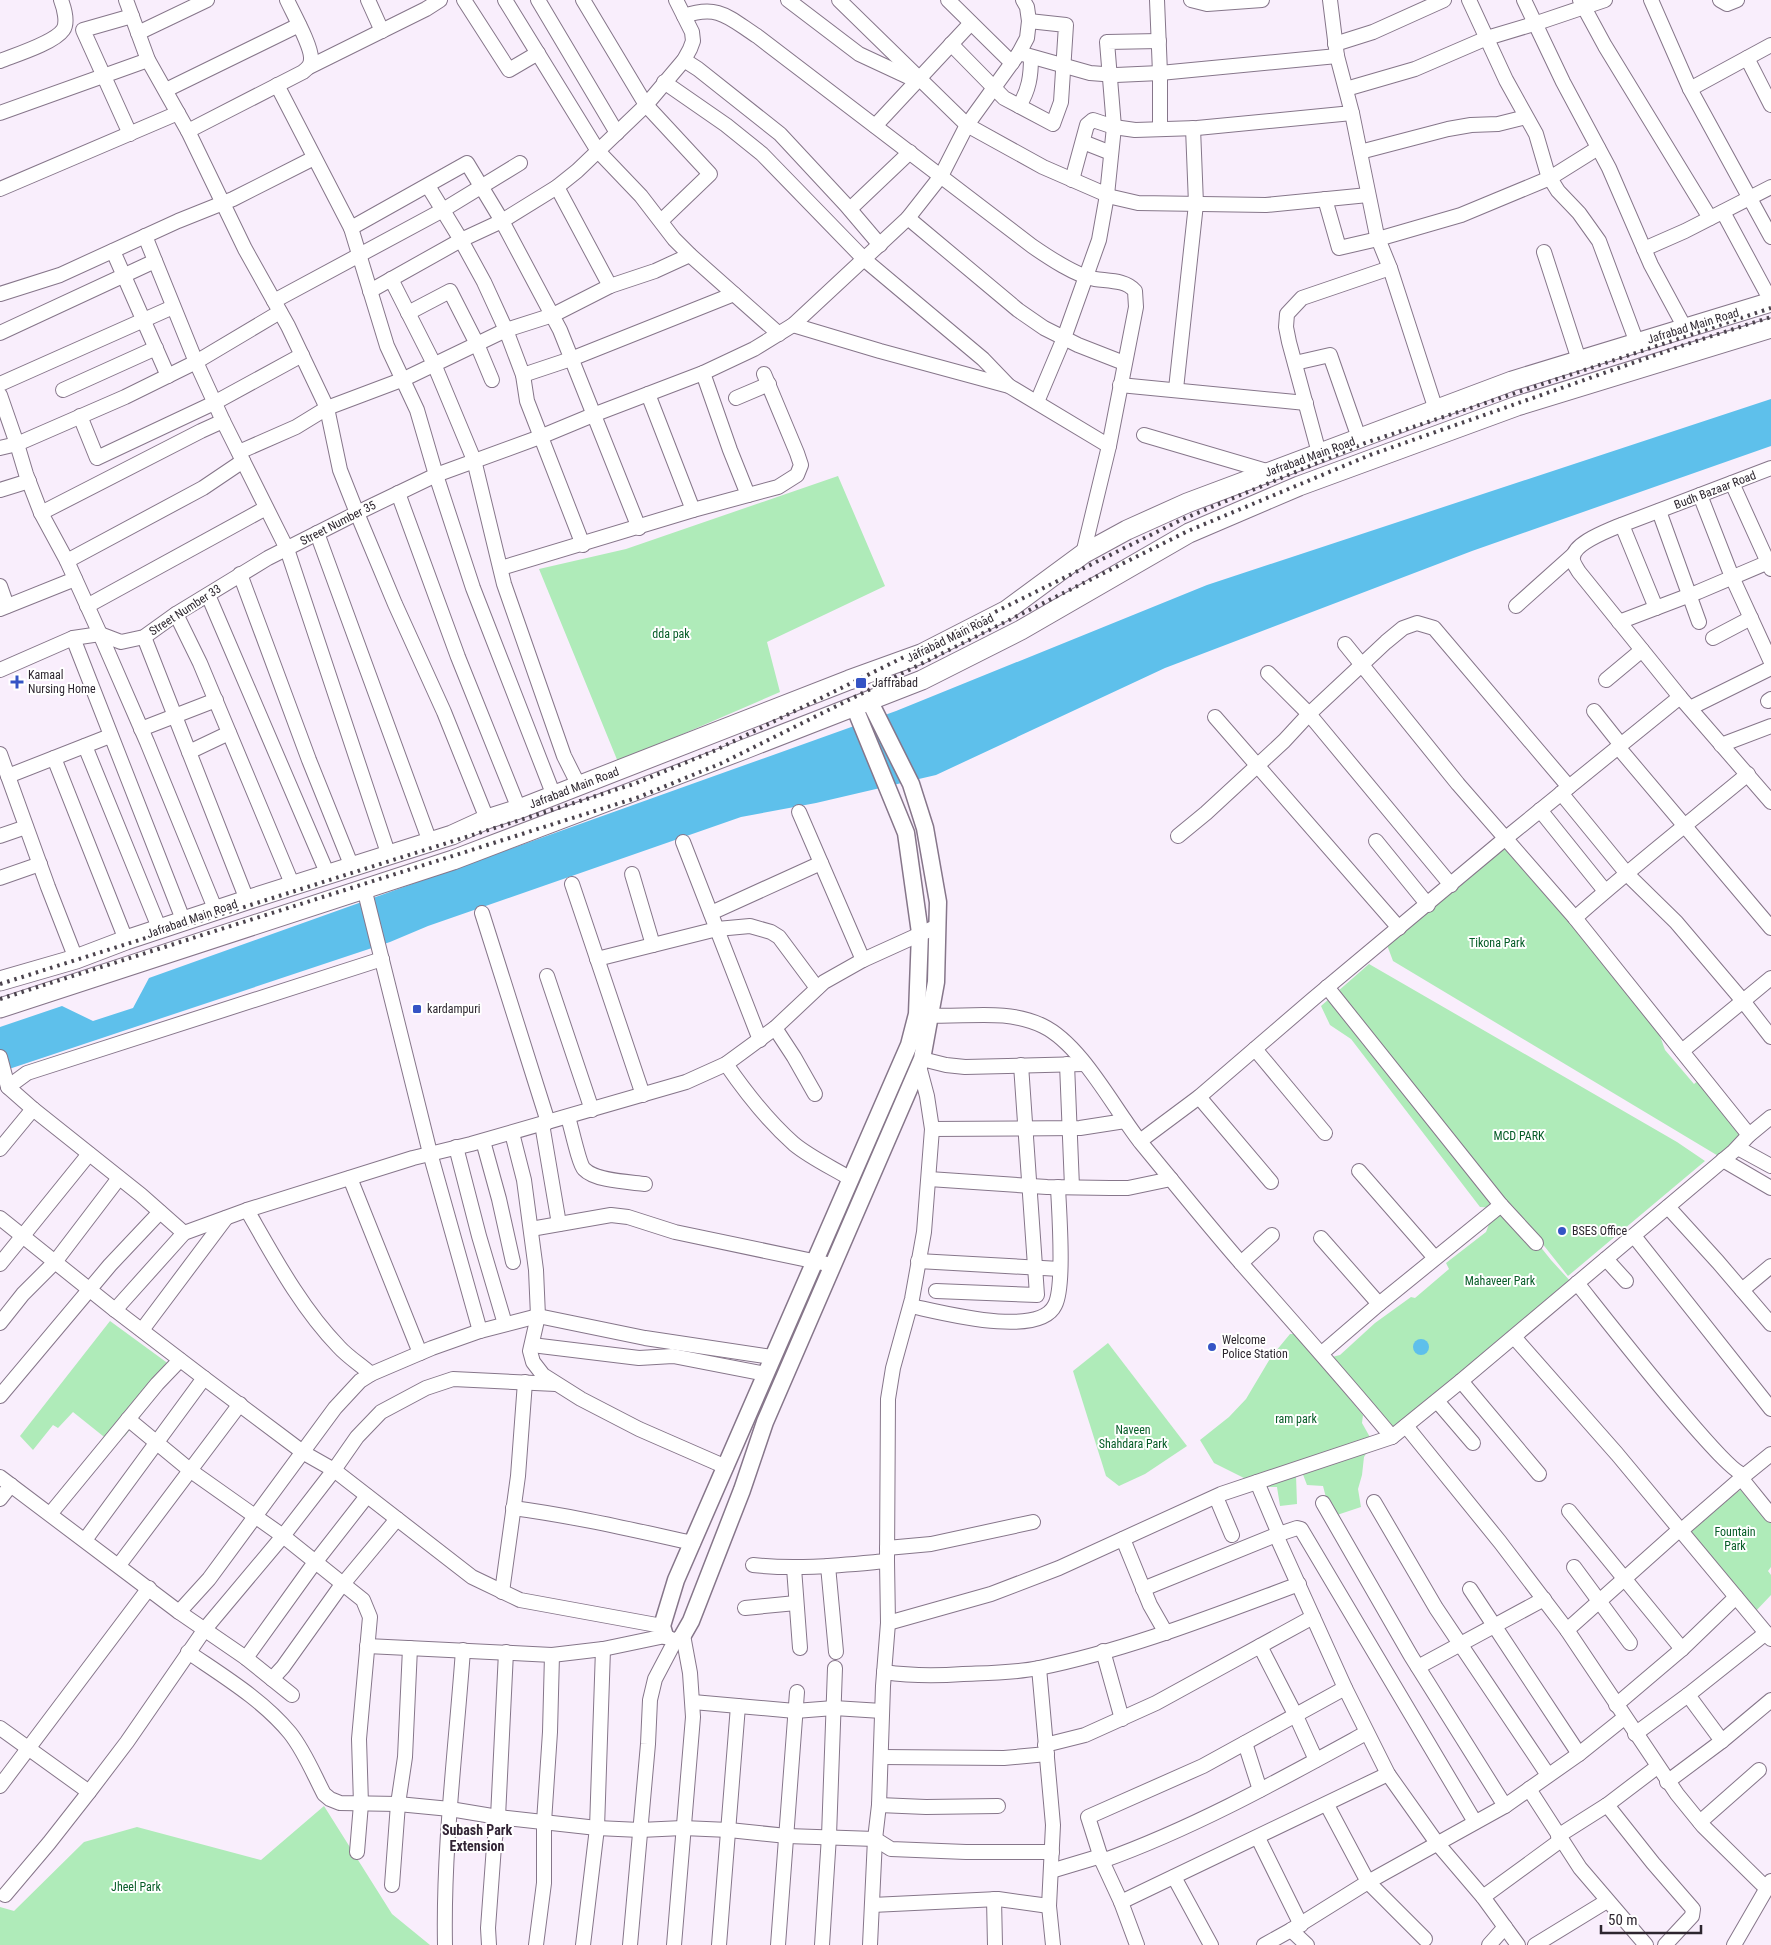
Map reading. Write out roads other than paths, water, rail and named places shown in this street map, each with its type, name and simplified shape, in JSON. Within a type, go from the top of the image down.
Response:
[{"type":"main road","name":"Jafrabad Main Road","points":[[0,981],[76,959],[126,940],[247,900],[452,835],[487,819],[554,796],[849,680],[921,654],[1007,610],[1083,554],[1127,530],[1178,506],[1512,381],[1771,302]]},
{"type":"main road","name":"Jafrabad Main Road","points":[[0,1008],[453,860],[610,800],[865,710],[1040,619],[1189,533],[1300,486],[1517,406],[1771,328]]},
{"type":"main road","points":[[1025,596],[1040,619]]},
{"type":"main road","points":[[603,776],[610,800]]},
{"type":"street","points":[[0,61],[44,44],[63,30],[65,22],[64,7],[61,0]]},
{"type":"street","points":[[126,0],[148,60],[188,131],[245,248],[277,306],[327,408],[340,470],[395,604],[444,712],[487,819]]},
{"type":"street","points":[[138,33],[207,0]]},
{"type":"street","points":[[287,0],[312,58],[309,67]]},
{"type":"street","points":[[368,0],[382,31]]},
{"type":"street","points":[[188,131],[382,31],[424,5],[440,0]]},
{"type":"street","points":[[464,0],[509,70],[538,53]]},
{"type":"street","points":[[505,0],[598,151],[641,196],[690,255],[779,334]]},
{"type":"street","points":[[538,0],[617,133]]},
{"type":"street","points":[[583,0],[646,105],[710,174],[660,221]]},
{"type":"street","points":[[370,290],[461,240],[502,221],[557,187],[578,171],[646,105],[684,60],[693,42],[692,32],[676,0]]},
{"type":"street","points":[[788,0],[859,54],[918,80]]},
{"type":"street","points":[[839,0],[918,80],[967,125],[1043,167],[1107,195],[1138,202],[1196,204],[1266,204],[1368,195]]},
{"type":"street","points":[[948,0],[971,23],[1021,58],[1090,73],[1110,75],[1160,73],[1336,50],[1444,0]]},
{"type":"street","points":[[1019,106],[1027,93],[1030,79],[1021,58],[1027,38],[1029,21],[1027,7],[1022,0]]},
{"type":"street","points":[[1157,0],[1160,128]]},
{"type":"street","points":[[1191,0],[1207,4],[1262,0]]},
{"type":"street","points":[[1330,0],[1336,50],[1352,113],[1378,239],[1390,268],[1436,410]]},
{"type":"street","points":[[1469,0],[1506,80],[1536,134],[1550,178],[1558,191],[1579,213],[1599,241],[1637,343]]},
{"type":"street","points":[[1524,0],[1563,82],[1598,148],[1644,249],[1684,328]]},
{"type":"street","points":[[1346,89],[1415,68],[1487,38],[1536,24],[1582,4],[1605,0]]},
{"type":"street","points":[[1651,0],[1690,89],[1771,237]]},
{"type":"street","points":[[1720,0],[1727,4],[1737,0]]},
{"type":"street","points":[[1582,4],[1605,46],[1771,302]]},
{"type":"street","points":[[684,16],[698,11],[710,10],[722,13],[757,36],[1054,261],[1087,277],[1124,283],[1135,291],[1136,307],[1109,446],[1083,554]]},
{"type":"street","points":[[130,134],[83,30],[132,16]]},
{"type":"street","points":[[951,44],[1004,98],[1054,124],[1061,102],[1066,24],[1029,21]]},
{"type":"street","points":[[875,126],[971,23]]},
{"type":"street","points":[[166,90],[299,26]]},
{"type":"street","points":[[1037,402],[1064,338],[1100,240],[1114,127],[1107,42],[1158,42]]},
{"type":"street","points":[[1690,89],[1771,45]]},
{"type":"street","name":"Street Number 35","points":[[240,574],[316,533],[436,475],[540,438],[593,415],[703,373],[754,349],[793,325],[908,218],[941,176],[967,125],[994,89],[1021,58]]},
{"type":"street","points":[[1747,58],[1771,105]]},
{"type":"street","points":[[0,113],[148,60]]},
{"type":"street","points":[[684,60],[780,134],[850,209],[880,245]]},
{"type":"street","points":[[664,82],[726,125],[762,154],[865,260],[982,359],[1009,386]]},
{"type":"street","points":[[277,85],[351,228],[387,346],[418,410],[436,475],[474,588],[554,796]]},
{"type":"street","points":[[0,189],[178,113]]},
{"type":"street","points":[[1072,180],[1087,125],[1093,120],[1114,127],[1135,130],[1192,128],[1352,113]]},
{"type":"street","points":[[1360,152],[1448,129],[1471,125],[1498,124],[1526,117]]},
{"type":"street","points":[[1176,389],[1196,204],[1192,128]]},
{"type":"street","points":[[1083,142],[1111,153]]},
{"type":"street","points":[[1325,199],[1339,248],[1378,239],[1461,214],[1550,178],[1598,148]]},
{"type":"street","points":[[850,209],[910,152]]},
{"type":"street","points":[[0,294],[60,275],[222,202],[234,199],[314,158]]},
{"type":"street","points":[[351,228],[468,163],[553,315],[639,528]]},
{"type":"street","points":[[0,448],[18,444],[196,362],[277,306],[359,256],[443,210],[520,163]]},
{"type":"street","points":[[428,186],[484,282],[506,330],[523,375],[526,401],[583,545]]},
{"type":"street","points":[[557,187],[610,286]]},
{"type":"street","points":[[1644,249],[1685,231],[1771,187]]},
{"type":"street","points":[[908,218],[1018,310],[1044,328],[1124,363]]},
{"type":"street","points":[[145,236],[214,403],[287,549],[389,856]]},
{"type":"street","points":[[113,251],[168,376]]},
{"type":"street","points":[[1544,252],[1580,360]]},
{"type":"street","points":[[67,561],[203,488],[241,457],[327,408],[404,379],[506,330],[553,315],[610,286],[655,271],[690,255]]},
{"type":"street","points":[[0,333],[155,260]]},
{"type":"street","points":[[1319,453],[1286,327],[1287,314],[1302,298],[1390,268]]},
{"type":"street","points":[[391,279],[434,364],[474,460],[500,568],[564,756],[579,786]]},
{"type":"street","points":[[408,313],[450,291],[477,344],[492,380]]},
{"type":"street","points":[[523,375],[571,359],[734,294]]},
{"type":"street","points":[[0,384],[173,307]]},
{"type":"street","points":[[793,325],[888,354],[1009,386],[1109,446]]},
{"type":"street","points":[[62,390],[156,348]]},
{"type":"street","points":[[80,416],[97,458],[214,403],[302,355]]},
{"type":"street","points":[[1295,363],[1330,355],[1360,438]]},
{"type":"street","points":[[703,373],[748,495]]},
{"type":"street","points":[[500,568],[583,545],[693,510],[778,487],[797,474],[801,465],[766,379],[736,398]]},
{"type":"street","points":[[1120,385],[1306,403]]},
{"type":"street","points":[[648,394],[693,510]]},
{"type":"street","points":[[0,395],[3,413],[18,444],[29,482],[41,513],[67,561],[142,729],[216,911]]},
{"type":"street","points":[[41,513],[223,421]]},
{"type":"street","points":[[1144,435],[1270,472]]},
{"type":"street","name":"Budh Bazaar Road","points":[[1516,606],[1573,555],[1578,548],[1592,538],[1771,468]]},
{"type":"street","points":[[0,490],[29,482]]},
{"type":"street","points":[[1619,622],[1770,564],[1732,483]]},
{"type":"street","points":[[398,493],[458,657],[519,809]]},
{"type":"street","points":[[1700,496],[1732,577],[1771,662]]},
{"type":"street","points":[[87,606],[266,508]]},
{"type":"street","points":[[1660,511],[1699,622]]},
{"type":"street","points":[[1622,525],[1656,608]]},
{"type":"street","points":[[316,533],[430,842]]},
{"type":"street","points":[[1573,555],[1574,563],[1579,572],[1619,622],[1680,697],[1768,795]]},
{"type":"street","points":[[240,574],[309,760],[352,868]]},
{"type":"street","name":"Street Number 33","points":[[100,634],[121,642],[144,637],[176,614],[240,574]]},
{"type":"street","points":[[0,586],[4,608],[75,579]]},
{"type":"street","points":[[208,595],[328,875]]},
{"type":"street","points":[[176,614],[200,663],[294,886]]},
{"type":"street","points":[[1713,638],[1751,618]]},
{"type":"street","points":[[1178,836],[1284,741],[1309,714],[1403,628],[1418,624],[1434,628],[1565,790],[1626,872],[1676,922],[1771,1037]]},
{"type":"street","points":[[0,670],[73,638],[100,634]]},
{"type":"street","points":[[144,637],[247,900]]},
{"type":"street","points":[[73,638],[184,922]]},
{"type":"street","points":[[1345,644],[1458,784],[1575,918],[1749,1135]]},
{"type":"street","points":[[1606,680],[1642,650]]},
{"type":"street","points":[[1690,708],[1771,668]]},
{"type":"street","points":[[1268,673],[1309,714],[1451,885]]},
{"type":"street","points":[[1140,1141],[1199,1097],[1327,987],[1428,905],[1506,838],[1680,697]]},
{"type":"street","points":[[142,729],[216,700]]},
{"type":"street","points":[[630,1945],[648,1744],[650,1700],[655,1679],[671,1635],[676,1580],[772,1357],[909,1045],[924,1015],[936,982],[938,902],[925,828],[911,784],[865,710]]},
{"type":"street","points":[[865,710],[890,792],[906,833],[920,933],[924,1015],[920,1063],[932,1129],[924,1232],[910,1306],[892,1368],[888,1399],[888,1623],[870,1945]]},
{"type":"street","points":[[1594,711],[1620,746],[1771,928]]},
{"type":"street","points":[[1215,718],[1399,928]]},
{"type":"street","points":[[1722,745],[1771,726]]},
{"type":"street","points":[[189,752],[230,733]]},
{"type":"street","points":[[8,776],[110,736]]},
{"type":"street","points":[[85,746],[160,930]]},
{"type":"street","points":[[0,754],[8,776],[7,792],[26,827],[76,959]]},
{"type":"street","points":[[54,758],[126,940]]},
{"type":"street","points":[[1575,918],[1626,872],[1686,826],[1748,774]]},
{"type":"street","points":[[1540,810],[1605,892]]},
{"type":"street","points":[[799,812],[863,960]]},
{"type":"street","points":[[0,836],[26,827]]},
{"type":"street","points":[[683,842],[760,1040]]},
{"type":"street","points":[[1376,842],[1428,905]]},
{"type":"street","points":[[711,913],[820,863]]},
{"type":"street","points":[[0,878],[40,864]]},
{"type":"street","points":[[632,874],[653,945]]},
{"type":"street","points":[[572,884],[643,1095]]},
{"type":"street","points":[[364,888],[430,1153],[480,1331]]},
{"type":"street","points":[[482,913],[545,1123],[558,1224]]},
{"type":"street","points":[[597,959],[717,929],[750,926],[771,932],[779,937],[817,988]]},
{"type":"street","points":[[115,1310],[184,1233],[247,1210],[430,1153],[483,1141],[686,1082],[726,1064],[760,1040],[824,982],[863,960],[938,926]]},
{"type":"street","points":[[8,1087],[27,1073],[382,959]]},
{"type":"street","points":[[547,976],[592,1110]]},
{"type":"street","points":[[1682,1050],[1771,978]]},
{"type":"street","points":[[1327,987],[1502,1204],[1536,1243]]},
{"type":"street","points":[[924,1015],[982,1014],[1018,1018],[1042,1026],[1061,1037],[1084,1064],[1140,1141],[1241,1263],[1322,1353],[1392,1437]]},
{"type":"street","points":[[775,1028],[815,1094]]},
{"type":"street","points":[[1255,1049],[1325,1133]]},
{"type":"street","points":[[0,1057],[8,1087],[32,1109],[119,1178],[184,1233]]},
{"type":"street","points":[[920,1063],[965,1066],[1084,1064]]},
{"type":"street","points":[[367,1646],[552,1655],[603,1649],[671,1635],[691,1621],[742,1490],[764,1422],[920,1063]]},
{"type":"street","points":[[726,1064],[747,1094],[796,1145],[851,1179]]},
{"type":"street","points":[[910,1306],[995,1321],[1032,1322],[1050,1312],[1056,1305],[1069,1128],[1067,1064]]},
{"type":"street","points":[[936,1291],[1037,1295],[1037,1268],[1021,1065]]},
{"type":"street","points":[[1199,1097],[1271,1182]]},
{"type":"street","points":[[0,1149],[32,1109]]},
{"type":"street","points":[[568,1117],[583,1168],[592,1175],[607,1179],[645,1184]]},
{"type":"street","points":[[888,1623],[991,1594],[1059,1568],[1216,1497],[1392,1437],[1634,1236],[1731,1154],[1749,1135],[1771,1117]]},
{"type":"street","points":[[932,1129],[1069,1128],[1125,1121]]},
{"type":"street","points":[[512,1132],[524,1180],[536,1270],[538,1316],[530,1351],[533,1362],[543,1375],[581,1399],[639,1430],[726,1466]]},
{"type":"street","points":[[869,1138],[884,1145]]},
{"type":"street","points":[[483,1141],[499,1199],[513,1262]]},
{"type":"street","points":[[456,1148],[478,1236],[505,1324]]},
{"type":"street","points":[[0,1264],[89,1154]]},
{"type":"street","points":[[1731,1154],[1771,1166]]},
{"type":"street","points":[[1731,1154],[1771,1188]]},
{"type":"street","points":[[1359,1171],[1435,1258]]},
{"type":"street","points":[[0,1323],[23,1294],[55,1262],[119,1178]]},
{"type":"street","points":[[350,1178],[420,1353]]},
{"type":"street","points":[[929,1179],[1030,1186],[1128,1188],[1172,1179]]},
{"type":"street","points":[[1322,1353],[1502,1204]]},
{"type":"street","points":[[1668,1207],[1771,1324]]},
{"type":"street","points":[[247,1210],[294,1289],[339,1348],[371,1374]]},
{"type":"street","points":[[0,1396],[110,1265],[160,1212]]},
{"type":"street","points":[[531,1229],[611,1215],[628,1217],[675,1232],[832,1265]]},
{"type":"street","points":[[0,1218],[180,1360],[304,1453],[334,1470],[472,1577],[520,1600],[671,1635]]},
{"type":"street","points":[[142,1330],[226,1218]]},
{"type":"street","points":[[1241,1263],[1272,1235]]},
{"type":"street","points":[[1634,1236],[1771,1409]]},
{"type":"street","points":[[1321,1238],[1379,1304]]},
{"type":"street","points":[[1606,1259],[1626,1280]]},
{"type":"street","points":[[918,1261],[1060,1269]]},
{"type":"street","points":[[1742,1290],[1771,1266]]},
{"type":"street","points":[[1578,1283],[1672,1400],[1720,1455],[1743,1477],[1771,1515]]},
{"type":"street","points":[[179,1612],[208,1579],[256,1517],[335,1408],[360,1381],[371,1374],[420,1353],[480,1331],[538,1316],[645,1338],[772,1357]]},
{"type":"street","points":[[1514,1337],[1681,1529],[1769,1636],[1635,1734]]},
{"type":"street","points":[[532,1345],[639,1358],[673,1356],[766,1374]]},
{"type":"street","points":[[51,1514],[180,1360]]},
{"type":"street","points":[[85,1540],[204,1378]]},
{"type":"street","points":[[5,1895],[50,1843],[127,1742],[205,1629],[283,1536],[357,1437],[381,1412],[426,1388],[453,1380],[556,1384]]},
{"type":"street","points":[[1461,1381],[1539,1474]]},
{"type":"street","points":[[502,1592],[518,1476],[525,1382]]},
{"type":"street","points":[[1437,1401],[1474,1443]]},
{"type":"street","points":[[118,1565],[240,1404]]},
{"type":"street","points":[[748,1416],[764,1422]]},
{"type":"street","points":[[128,1420],[191,1471],[283,1536],[363,1600],[370,1616],[359,1739],[361,1804],[357,1852]]},
{"type":"street","points":[[1406,1426],[1567,1630],[1668,1782],[1700,1822],[1769,1885],[1734,1945]]},
{"type":"street","points":[[1567,1630],[1624,1578],[1771,1454]]},
{"type":"street","points":[[0,1499],[5,1481],[179,1612],[246,1658],[292,1695]]},
{"type":"street","points":[[1256,1482],[1344,1688],[1388,1774],[1437,1843],[1483,1897],[1518,1945]]},
{"type":"street","points":[[246,1658],[315,1562],[367,1496]]},
{"type":"street","points":[[1216,1497],[1232,1535]]},
{"type":"street","points":[[1374,1502],[1436,1608],[1548,1775]]},
{"type":"street","points":[[1323,1503],[1418,1667],[1505,1806]]},
{"type":"street","points":[[514,1508],[562,1514],[608,1523],[692,1543]]},
{"type":"street","points":[[1569,1511],[1682,1649]]},
{"type":"street","points":[[272,1679],[283,1667],[343,1584],[397,1519]]},
{"type":"street","points":[[753,1565],[794,1568],[828,1566],[887,1555],[1033,1522]]},
{"type":"street","points":[[1143,1589],[1277,1534],[1297,1528],[1302,1531],[1475,1822]]},
{"type":"street","points":[[1124,1539],[1143,1589],[1166,1633]]},
{"type":"street","points":[[828,1566],[836,1652]]},
{"type":"street","points":[[1574,1567],[1630,1643]]},
{"type":"street","points":[[794,1568],[800,1648]]},
{"type":"street","points":[[884,1672],[935,1676],[1007,1672],[1039,1668],[1166,1633],[1298,1584]]},
{"type":"street","points":[[0,1786],[149,1588]]},
{"type":"street","points":[[1470,1589],[1579,1754]]},
{"type":"street","points":[[1616,1705],[1682,1649],[1736,1598]]},
{"type":"street","points":[[1418,1667],[1494,1624],[1544,1599]]},
{"type":"street","points":[[745,1608],[796,1603]]},
{"type":"street","points":[[881,1757],[1004,1758],[1046,1750],[1156,1703],[1313,1617]]},
{"type":"street","points":[[671,1635],[690,1673],[693,1702],[674,1945]]},
{"type":"street","points":[[1260,1646],[1316,1760]]},
{"type":"street","points":[[392,1886],[398,1804],[405,1757],[410,1648]]},
{"type":"street","points":[[583,1945],[597,1828],[603,1649]]},
{"type":"street","points":[[445,1945],[444,1918],[450,1809],[463,1650]]},
{"type":"street","points":[[1103,1651],[1122,1719]]},
{"type":"street","points":[[188,1652],[241,1689],[280,1722],[300,1747],[324,1794],[340,1803],[398,1804],[450,1809],[498,1817],[597,1828],[640,1830],[683,1828],[729,1830],[787,1836],[875,1839],[891,1849],[966,1852],[1052,1852]]},
{"type":"street","points":[[489,1945],[494,1846],[498,1817],[506,1652]]},
{"type":"street","points":[[536,1945],[544,1883],[544,1822],[550,1732],[552,1655]]},
{"type":"street","points":[[822,1945],[829,1836],[835,1668]]},
{"type":"street","points":[[1039,1668],[1053,1825],[1049,1906],[1053,1945]]},
{"type":"street","points":[[1137,1945],[1122,1902],[1102,1859],[1088,1817],[1203,1766],[1344,1688]]},
{"type":"street","points":[[778,1945],[797,1692]]},
{"type":"street","points":[[1688,1695],[1722,1741]]},
{"type":"street","points":[[1668,1782],[1722,1741],[1771,1700]]},
{"type":"street","points":[[693,1702],[795,1710],[834,1708],[882,1711]]},
{"type":"street","points":[[719,1945],[738,1706]]},
{"type":"street","points":[[1264,1945],[1296,1928],[1368,1882],[1505,1806],[1579,1754],[1624,1718]]},
{"type":"street","points":[[0,1728],[89,1792]]},
{"type":"street","points":[[1051,1871],[1102,1859],[1172,1834],[1260,1790],[1366,1733]]},
{"type":"street","points":[[1245,1744],[1260,1790]]},
{"type":"street","points":[[1483,1897],[1559,1838],[1657,1767]]},
{"type":"street","points":[[1700,1822],[1759,1770]]},
{"type":"street","points":[[1122,1902],[1388,1774]]},
{"type":"street","points":[[1529,1789],[1559,1838],[1607,1900],[1646,1945]]},
{"type":"street","points":[[879,1805],[926,1807],[998,1806]]},
{"type":"street","points":[[1327,1805],[1368,1882],[1425,1939]]},
{"type":"street","points":[[1607,1805],[1653,1863],[1693,1909],[1692,1916],[1665,1945]]},
{"type":"street","points":[[1258,1838],[1296,1928],[1307,1945]]},
{"type":"street","points":[[1174,1877],[1211,1945]]},
{"type":"street","points":[[872,1905],[994,1899],[1049,1906]]},
{"type":"street","points":[[994,1899],[995,1945]]},
{"type":"street","points":[[1535,1945],[1607,1900]]},
{"type":"street","points":[[1489,1945],[1505,1927]]},
{"type":"water","points":[[1771,399],[1771,446],[1472,551],[1165,668],[936,775],[816,803],[741,817],[428,926],[390,942],[0,1072],[0,1027],[62,1006],[93,1021],[133,1008],[149,978],[896,711],[1207,585]]},
{"type":"water","points":[[1421,1339],[1427,1341],[1429,1347],[1427,1353],[1421,1355],[1415,1353],[1413,1347],[1415,1341]]},
{"type":"railway","points":[[0,984],[634,784],[716,750],[1183,519],[1365,443],[1771,308]]},
{"type":"railway","points":[[0,999],[639,797],[722,763],[1188,531],[1370,455],[1684,345],[1771,317]]},
{"type":"place","name":"Kamaal Nursing Home","points":[[17,682]]},
{"type":"place","name":"Jaffrabad","points":[[861,683]]},
{"type":"place","name":"kardampuri","points":[[417,1009]]},
{"type":"place","name":"BSES Office","points":[[1562,1231]]},
{"type":"place","name":"Welcome Police Station","points":[[1212,1347]]},
{"type":"district","name":"Subash Park Extension","points":[[477,1838]]},
{"type":"park label","name":"dda pak","points":[[671,634]]},
{"type":"park label","name":"Tikona Park","points":[[1497,943]]},
{"type":"park label","name":"MCD PARK","points":[[1519,1136]]},
{"type":"park label","name":"Mahaveer Park","points":[[1500,1281]]},
{"type":"park label","name":"ram park","points":[[1296,1419]]},
{"type":"park label","name":"Naveen Shahdara Park","points":[[1133,1437]]},
{"type":"park label","name":"Fountain Park","points":[[1735,1539]]},
{"type":"park label","name":"Jheel Park","points":[[136,1887]]}]
